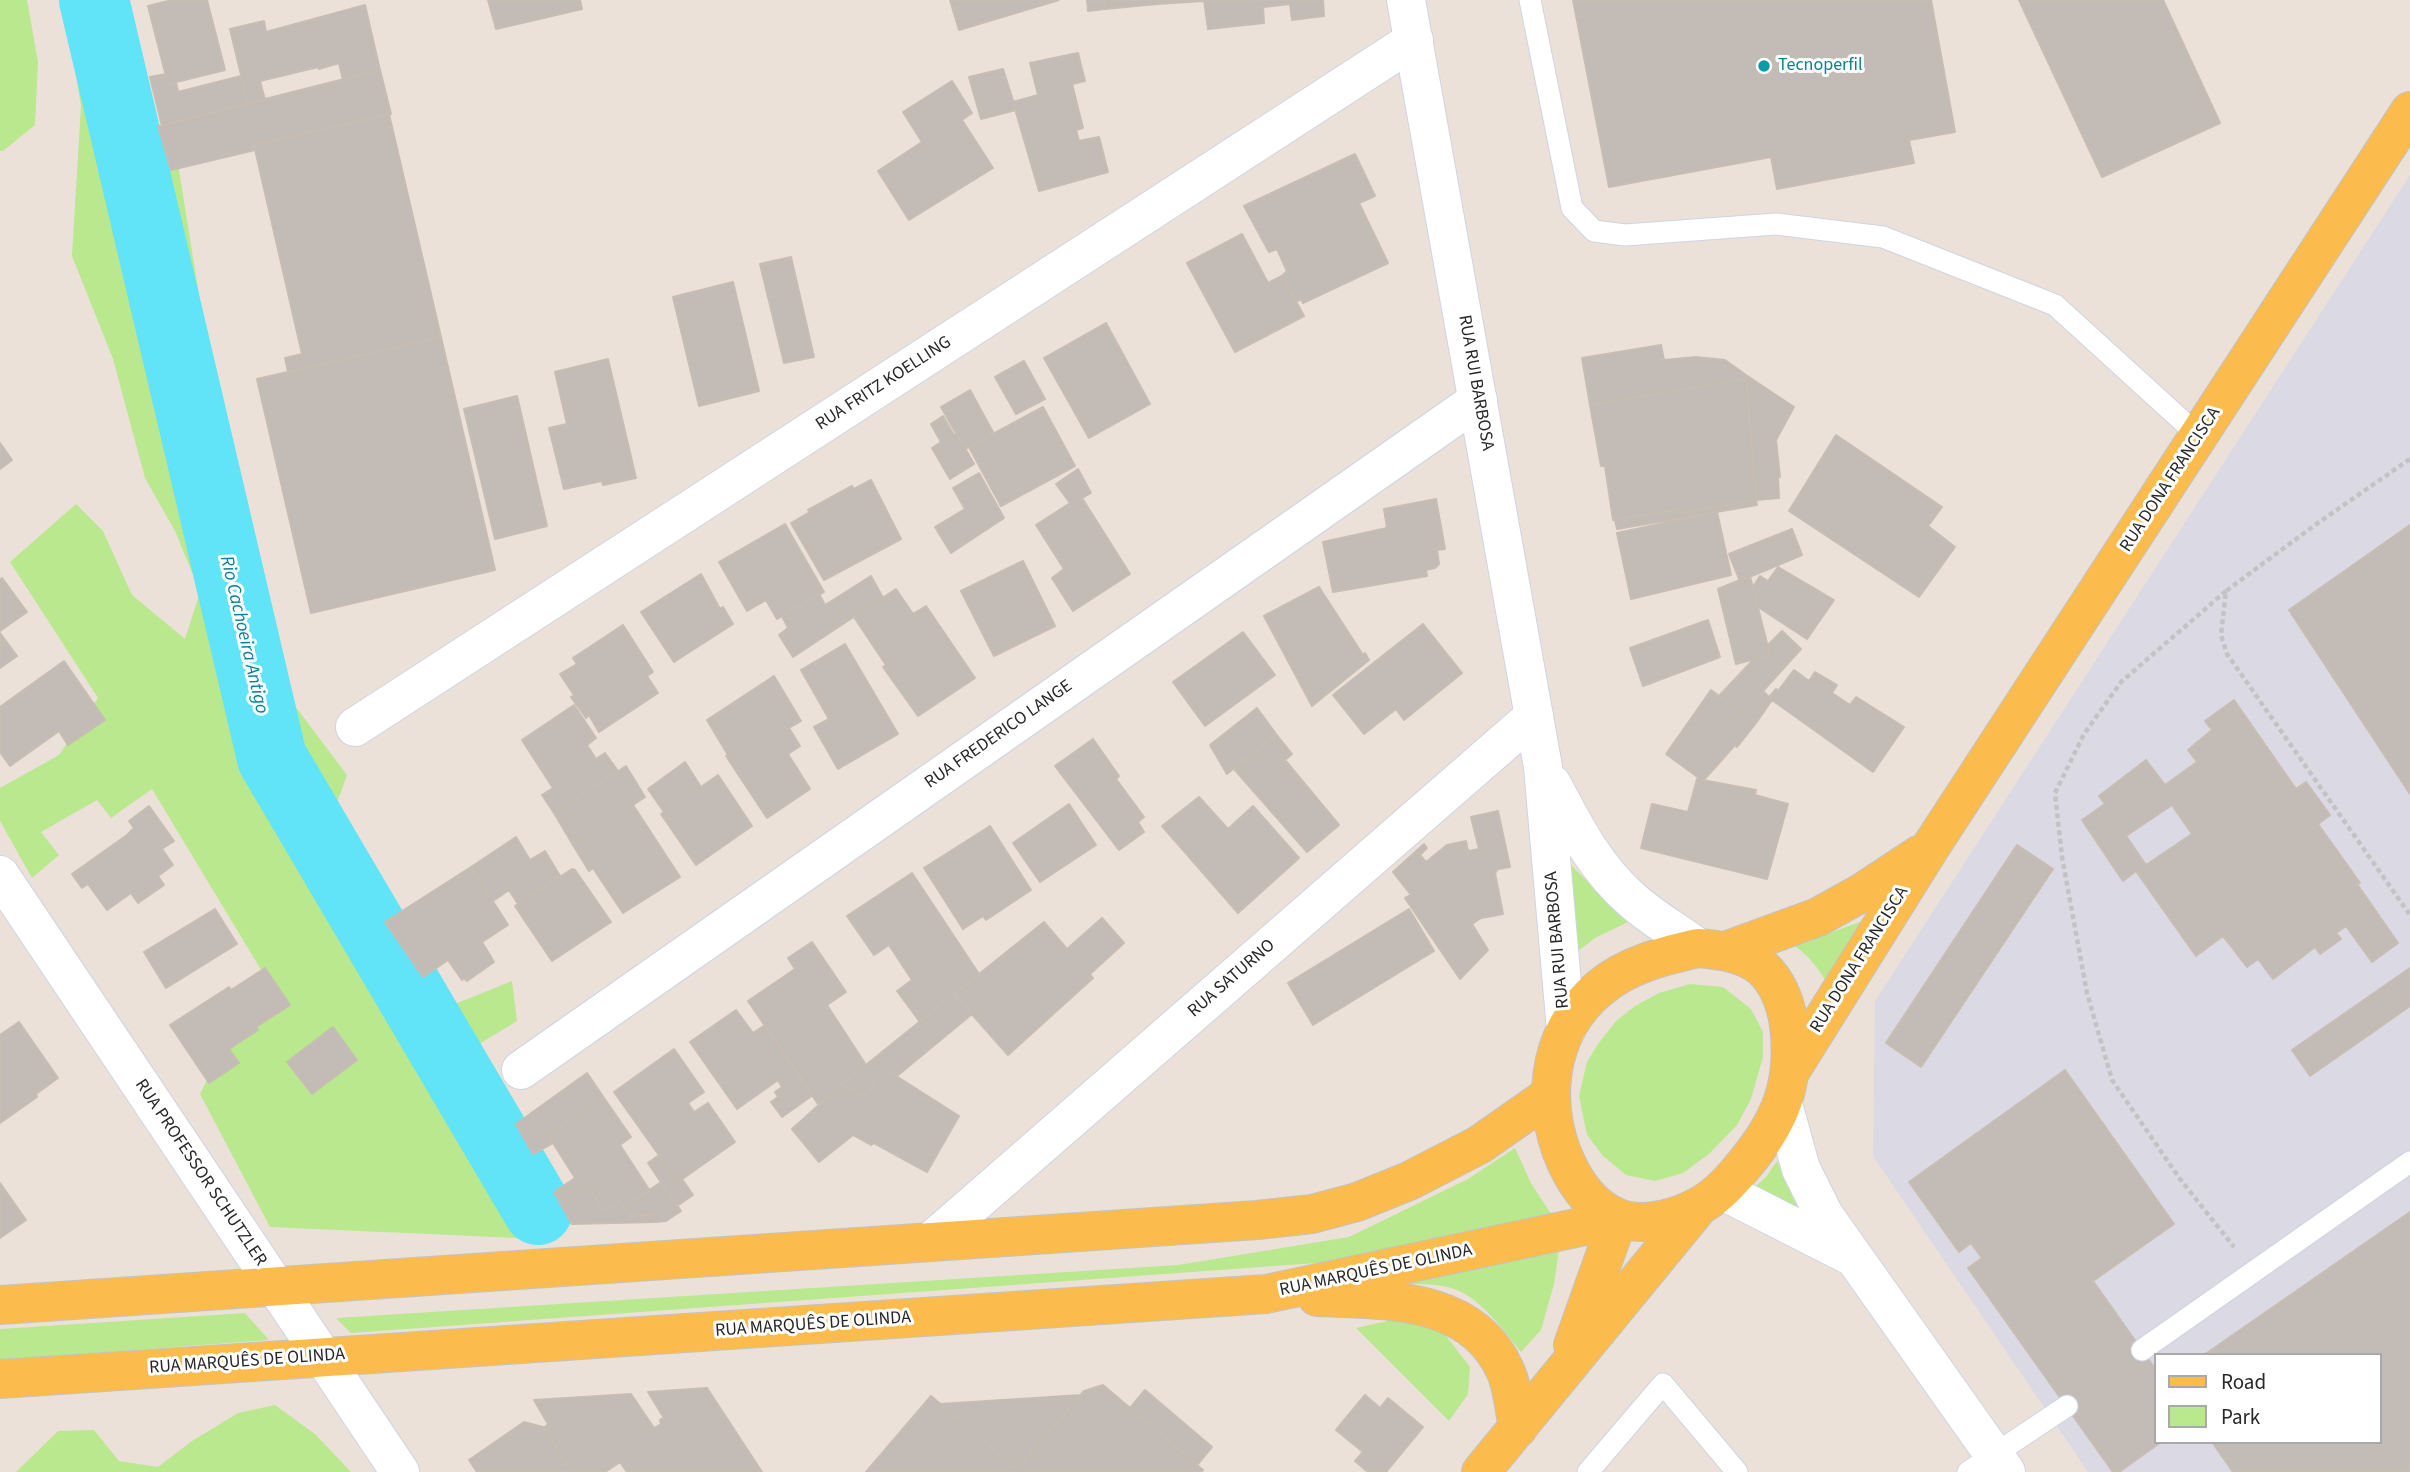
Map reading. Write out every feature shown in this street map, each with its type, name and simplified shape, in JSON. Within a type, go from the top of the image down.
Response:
[{"type":"main road","name":"RUA DONA FRANCISCA","points":[[1709,1200],[1765,1140],[1786,1088],[1930,848],[2410,111]]},
{"type":"main road","name":"RUA DONA FRANCISCA","points":[[1566,1030],[1601,987],[1631,968],[1661,956],[1713,949],[1818,917],[1863,892],[1930,848]]},
{"type":"main road","points":[[1713,949],[1757,963],[1774,982],[1787,1010],[1790,1040],[1786,1088]]},
{"type":"main road","points":[[1565,1369],[1618,1219],[1598,1206],[1578,1185],[1564,1160],[1555,1133],[1549,1096],[1555,1061],[1566,1030]]},
{"type":"main road","points":[[0,1305],[1257,1220],[1312,1214],[1357,1202],[1409,1181],[1479,1145],[1549,1096]]},
{"type":"main road","points":[[1481,1472],[1709,1200]]},
{"type":"main road","name":"RUA MARQUÊS DE OLINDA","points":[[0,1379],[1266,1294],[1618,1219],[1655,1222],[1709,1200]]},
{"type":"main road","points":[[1266,1294],[1386,1300],[1426,1307],[1453,1316],[1486,1339],[1506,1371],[1518,1428]]},
{"type":"street","name":"RUA RUI BARBOSA","points":[[1406,0],[1543,767],[1566,1030]]},
{"type":"street","name":"RUA FRITZ KOELLING","points":[[355,727],[1413,40]]},
{"type":"street","name":"RUA FREDERICO LANGE","points":[[521,1070],[1478,400]]},
{"type":"street","name":"RUA SATURNO","points":[[930,1242],[1534,716]]},
{"type":"street","name":"RUA RUI BARBOSA","points":[[1543,767],[1580,838],[1604,872],[1632,901],[1713,949]]},
{"type":"street","name":"RUA PROFESSOR SCHUTZLER","points":[[0,875],[400,1472]]},
{"type":"street","points":[[1786,1088],[1801,1169],[1824,1216],[1989,1466]]},
{"type":"street","points":[[1709,1200],[1854,1258]]},
{"type":"lane","points":[[1530,0],[1572,208],[1594,232],[1625,235],[1776,224],[1883,237],[2055,305],[2200,437]]},
{"type":"lane","points":[[2142,1350],[2410,1162]]},
{"type":"lane","points":[[1588,1472],[1663,1384],[1737,1472]]},
{"type":"lane","points":[[1989,1466],[2067,1406]]},
{"type":"path","points":[[2254,1272],[2180,1179],[2112,1080],[2087,993],[2062,857],[2055,793],[2084,734],[2121,682],[2226,591],[2410,459]]},
{"type":"path","points":[[2226,591],[2221,635],[2227,654],[2410,915]]},
{"type":"shaded area","points":[[2410,175],[2410,1472],[2088,1472],[1873,1156],[1875,1001]]},
{"type":"green space","points":[[0,0],[27,0],[38,62],[35,125],[3,151],[0,151]]},
{"type":"green space","points":[[68,0],[112,0],[151,163],[177,158],[201,307],[222,474],[250,600],[292,702],[347,775],[327,830],[355,910],[399,976],[450,1006],[512,981],[517,1021],[471,1049],[476,1105],[540,1239],[270,1227],[200,1094],[225,1044],[278,998],[152,789],[111,818],[97,800],[41,832],[59,855],[32,878],[0,821],[0,788],[59,755],[98,698],[10,562],[76,504],[103,531],[132,595],[185,639],[200,592],[175,531],[145,478],[113,359],[72,256],[81,106],[68,27]]},
{"type":"green space","points":[[1561,855],[1628,922],[1595,938],[1569,958]]},
{"type":"green space","points":[[1873,917],[1831,992],[1816,966],[1795,946]]},
{"type":"green space","points":[[1690,984],[1723,987],[1751,1009],[1763,1032],[1763,1057],[1751,1099],[1737,1125],[1709,1154],[1683,1173],[1655,1181],[1626,1175],[1603,1156],[1587,1135],[1579,1096],[1587,1062],[1616,1021],[1635,1006],[1659,993]]},
{"type":"green space","points":[[1515,1148],[1531,1183],[1553,1217],[1316,1263],[351,1333],[336,1318],[1178,1265],[1349,1237],[1468,1179]]},
{"type":"green space","points":[[1777,1161],[1799,1211],[1755,1187]]},
{"type":"green space","points":[[1559,1249],[1554,1284],[1541,1330],[1521,1352],[1489,1313],[1469,1296],[1447,1287],[1375,1284]]},
{"type":"green space","points":[[245,1313],[269,1340],[0,1360],[0,1329]]},
{"type":"green space","points":[[1392,1320],[1440,1328],[1470,1367],[1468,1394],[1449,1421],[1356,1328]]},
{"type":"green space","points":[[275,1405],[315,1434],[351,1472],[16,1472],[58,1431],[94,1430],[119,1461],[158,1467],[192,1441],[238,1413]]},
{"type":"building","points":[[172,0],[207,0],[225,70],[168,84],[148,6]]},
{"type":"building","points":[[488,0],[580,0],[582,9],[496,29]]},
{"type":"building","points":[[950,0],[1059,0],[959,30]]},
{"type":"building","points":[[1087,0],[1104,0],[1105,9],[1088,11]]},
{"type":"building","points":[[1104,0],[1157,0],[1157,4],[1105,9]]},
{"type":"building","points":[[1157,0],[1204,0],[1204,1],[1157,4]]},
{"type":"building","points":[[1204,0],[1323,0],[1324,16],[1292,20],[1290,4],[1263,7],[1264,23],[1208,29]]},
{"type":"building","name":"Tecnoperfil","points":[[1573,0],[1931,0],[1955,132],[1909,140],[1914,163],[1777,189],[1771,157],[1609,187]]},
{"type":"building","points":[[2019,0],[2163,0],[2220,123],[2102,177]]},
{"type":"building","points":[[365,5],[380,70],[343,80],[339,63],[260,81],[265,100],[248,104],[230,29],[264,21],[266,32]]},
{"type":"building","points":[[1078,53],[1085,81],[1072,84],[1083,128],[1076,130],[1079,141],[1099,137],[1108,172],[1039,191],[1013,102],[1038,95],[1030,63]]},
{"type":"building","points":[[1003,69],[1016,110],[981,119],[969,77]]},
{"type":"building","points":[[380,70],[391,114],[254,145],[255,150],[171,170],[158,126]]},
{"type":"building","points":[[166,74],[168,84],[176,82],[178,92],[241,76],[248,104],[162,126],[150,77]]},
{"type":"building","points":[[952,81],[972,113],[962,120],[993,168],[909,220],[878,171],[922,142],[903,112]]},
{"type":"building","points":[[389,114],[441,337],[288,372],[285,358],[302,354],[254,145]]},
{"type":"building","points":[[1355,154],[1375,196],[1359,203],[1388,263],[1303,303],[1301,299],[1296,302],[1282,276],[1287,271],[1277,249],[1269,252],[1244,206]]},
{"type":"building","points":[[1242,234],[1268,283],[1282,276],[1304,316],[1235,352],[1187,263]]},
{"type":"building","points":[[791,257],[814,357],[784,363],[760,264]]},
{"type":"building","points":[[733,282],[759,391],[699,406],[673,297]]},
{"type":"building","points":[[1106,323],[1150,404],[1089,438],[1044,358]]},
{"type":"building","points":[[441,337],[495,570],[311,613],[257,379]]},
{"type":"building","points":[[1661,345],[1664,360],[1696,357],[1725,360],[1746,375],[1746,379],[1590,405],[1582,358]]},
{"type":"building","points":[[608,359],[636,478],[603,485],[602,481],[564,489],[549,428],[567,424],[555,372]]},
{"type":"building","points":[[1024,361],[1045,399],[1016,414],[995,377]]},
{"type":"building","points":[[1746,375],[1794,407],[1776,440],[1779,498],[1756,500]]},
{"type":"building","points":[[1746,379],[1756,500],[1681,513],[1680,509],[1613,520],[1605,466],[1601,466],[1590,405]]},
{"type":"building","points":[[970,390],[994,434],[965,449],[941,407]]},
{"type":"building","points":[[517,396],[547,526],[495,539],[464,409]]},
{"type":"building","points":[[1043,407],[1075,466],[1001,506],[969,447]]},
{"type":"building","points":[[943,416],[974,464],[950,479],[932,448],[941,442],[931,424]]},
{"type":"building","points":[[1836,435],[1942,507],[1928,526],[1955,547],[1919,597],[1789,511]]},
{"type":"building","points":[[0,443],[12,460],[0,469]]},
{"type":"building","points":[[1078,469],[1091,493],[1082,498],[1130,574],[1073,611],[1052,578],[1064,569],[1036,525],[1070,503],[1056,484]]},
{"type":"building","points":[[979,473],[1004,518],[951,553],[935,527],[965,509],[953,488]]},
{"type":"building","points":[[871,480],[901,539],[824,580],[791,523],[810,512],[808,510],[852,486],[854,489]]},
{"type":"building","points":[[1436,499],[1445,549],[1437,550],[1439,564],[1426,570],[1427,576],[1333,592],[1323,542],[1387,528],[1384,509]]},
{"type":"building","points":[[1756,500],[1757,505],[1617,529],[1615,520],[1680,509],[1681,513]]},
{"type":"building","points":[[1717,512],[1731,575],[1631,599],[1617,533]]},
{"type":"building","points":[[785,524],[824,592],[777,619],[766,600],[747,611],[719,562]]},
{"type":"building","points":[[2410,525],[2410,794],[2289,610]]},
{"type":"building","points":[[1792,529],[1802,555],[1740,581],[1729,554]]},
{"type":"building","points":[[1023,561],[1055,626],[994,656],[961,591]]},
{"type":"building","points":[[1778,567],[1834,600],[1807,639],[1758,607],[1753,587],[1760,576],[1768,581]]},
{"type":"building","points":[[701,574],[720,609],[723,607],[733,624],[674,662],[641,612]]},
{"type":"building","points":[[871,576],[883,598],[846,622],[833,600]]},
{"type":"building","points":[[1750,576],[1770,655],[1736,664],[1718,589]]},
{"type":"building","points":[[2,578],[27,612],[0,631],[0,580]]},
{"type":"building","points":[[1319,587],[1363,655],[1365,653],[1369,660],[1312,706],[1264,616]]},
{"type":"building","points":[[896,589],[913,614],[926,606],[975,678],[918,716],[883,667],[886,665],[854,617]]},
{"type":"building","points":[[819,594],[825,605],[833,600],[846,622],[793,657],[779,635],[788,628],[782,616]]},
{"type":"building","points":[[1708,620],[1720,657],[1643,686],[1630,648]]},
{"type":"building","points":[[1423,624],[1462,673],[1404,720],[1396,709],[1364,734],[1333,695]]},
{"type":"building","points":[[623,625],[653,672],[647,676],[658,693],[599,732],[589,715],[586,718],[571,697],[574,695],[560,674],[577,664],[573,658]]},
{"type":"building","points":[[1782,631],[1801,649],[1763,691],[1772,700],[1756,723],[1719,696],[1754,659],[1770,655],[1768,645]]},
{"type":"building","points":[[1243,632],[1275,675],[1205,726],[1173,682]]},
{"type":"building","points":[[0,633],[17,656],[0,668]]},
{"type":"building","points":[[845,644],[898,734],[838,769],[814,727],[829,719],[801,670]]},
{"type":"building","points":[[64,661],[105,720],[68,745],[59,731],[10,766],[0,752],[0,707]]},
{"type":"building","points":[[1794,670],[1809,681],[1815,672],[1837,685],[1832,693],[1850,705],[1856,697],[1904,727],[1873,772],[1772,700],[1770,696],[1776,689],[1778,691]]},
{"type":"building","points":[[774,676],[801,721],[789,728],[800,746],[788,754],[810,789],[767,818],[726,756],[728,755],[707,720]]},
{"type":"building","points":[[1711,690],[1756,723],[1737,747],[1735,745],[1703,781],[1666,754]]},
{"type":"building","points":[[2234,700],[2296,789],[2306,782],[2330,815],[2318,824],[2398,943],[2372,962],[2346,926],[2336,933],[2341,939],[2320,954],[2315,947],[2273,979],[2258,959],[2247,967],[2223,936],[2196,956],[2136,871],[2123,881],[2082,820],[2105,804],[2099,796],[2146,760],[2165,785],[2197,762],[2188,750],[2212,730],[2205,721]],"holes":[[[2172,805],[2192,834],[2146,865],[2126,836]]]},
{"type":"building","points":[[574,705],[596,738],[587,745],[596,759],[605,753],[618,771],[554,813],[542,795],[553,788],[522,740]]},
{"type":"building","points":[[1257,708],[1276,734],[1227,774],[1210,745]]},
{"type":"building","points":[[1276,734],[1292,754],[1285,760],[1339,825],[1307,852],[1234,769]]},
{"type":"building","points":[[1093,739],[1119,776],[1116,779],[1144,817],[1138,822],[1144,832],[1119,850],[1055,766]]},
{"type":"building","points":[[685,762],[701,787],[718,775],[752,826],[696,865],[661,814],[664,812],[648,789]]},
{"type":"building","points":[[626,766],[645,797],[573,845],[554,813]]},
{"type":"building","points":[[1697,779],[1756,790],[1755,795],[1788,804],[1767,879],[1641,848],[1652,804],[1688,812]]},
{"type":"building","points":[[1199,797],[1228,829],[1253,806],[1299,858],[1238,913],[1162,826]]},
{"type":"building","points":[[1069,804],[1096,845],[1040,882],[1013,843]]},
{"type":"building","points":[[633,805],[680,877],[623,913],[593,868],[589,871],[573,845]]},
{"type":"building","points":[[149,806],[174,841],[162,849],[173,865],[158,876],[164,885],[138,903],[131,893],[107,910],[88,884],[82,888],[72,874],[127,835],[134,828],[129,821]]},
{"type":"building","points":[[1498,811],[1510,867],[1498,869],[1495,873],[1503,914],[1481,918],[1472,924],[1488,950],[1460,979],[1405,898],[1411,895],[1393,872],[1424,844],[1427,848],[1420,855],[1426,862],[1447,845],[1466,841],[1468,851],[1479,849],[1471,817]]},
{"type":"building","points":[[990,826],[1031,890],[986,920],[983,916],[963,929],[924,868]]},
{"type":"building","points":[[516,837],[530,860],[545,851],[560,876],[518,904],[509,890],[493,901],[471,867]]},
{"type":"building","points":[[2017,845],[2053,869],[1921,1067],[1886,1043]]},
{"type":"building","points":[[471,867],[508,925],[482,942],[494,962],[467,981],[464,978],[462,980],[448,960],[423,977],[385,922]]},
{"type":"building","points":[[572,869],[611,922],[552,961],[515,906]]},
{"type":"building","points":[[912,873],[979,974],[920,1022],[897,991],[912,980],[889,945],[874,955],[847,916]]},
{"type":"building","points":[[215,909],[237,944],[166,988],[144,952]]},
{"type":"building","points":[[1409,909],[1434,951],[1313,1025],[1288,983]]},
{"type":"building","points":[[1102,918],[1124,943],[1090,974],[1093,978],[1008,1055],[954,994],[1044,922],[1067,949]]},
{"type":"building","points":[[812,942],[846,992],[827,1005],[866,1065],[818,1104],[748,1001],[795,969],[788,958]]},
{"type":"building","points":[[265,968],[290,1005],[229,1049],[239,1063],[209,1083],[170,1025],[229,987],[231,990]]},
{"type":"building","points":[[2410,968],[2410,1006],[2310,1076],[2292,1050]]},
{"type":"building","points":[[954,994],[972,1014],[897,1076],[882,1067],[866,1096],[841,1085]]},
{"type":"building","points":[[736,1010],[753,1033],[765,1025],[813,1095],[782,1117],[771,1102],[778,1097],[775,1092],[782,1087],[778,1080],[737,1109],[690,1042]]},
{"type":"building","points":[[19,1022],[58,1078],[36,1094],[37,1097],[0,1123],[0,1035]]},
{"type":"building","points":[[333,1027],[357,1060],[312,1094],[287,1062]]},
{"type":"building","points":[[674,1049],[704,1092],[688,1103],[694,1112],[708,1103],[735,1142],[678,1182],[614,1092]]},
{"type":"building","points":[[882,1067],[959,1116],[927,1172],[874,1143],[871,1145],[853,1135],[819,1162],[792,1129],[841,1085],[866,1096]]},
{"type":"building","points":[[2065,1070],[2174,1224],[2093,1281],[2154,1367],[2154,1444],[2158,1444],[2119,1472],[2113,1472],[1968,1268],[1982,1258],[1971,1243],[1959,1252],[1909,1182]]},
{"type":"building","points":[[587,1073],[604,1098],[548,1135],[553,1143],[533,1154],[516,1124]]},
{"type":"building","points":[[604,1098],[631,1137],[620,1145],[650,1191],[624,1208],[620,1201],[604,1212],[585,1181],[558,1199],[554,1192],[575,1178],[548,1135]]},
{"type":"building","points":[[659,1155],[678,1182],[682,1179],[693,1195],[677,1206],[648,1163]]},
{"type":"building","points":[[585,1181],[604,1212],[620,1201],[630,1216],[653,1215],[655,1222],[572,1224],[558,1199]]},
{"type":"building","points":[[661,1182],[681,1211],[666,1221],[655,1222],[653,1215],[630,1216],[624,1208]]},
{"type":"building","points":[[0,1183],[26,1220],[0,1238]]},
{"type":"building","points":[[2410,1212],[2410,1472],[2233,1472],[2213,1444],[2382,1444],[2382,1353],[2207,1353]]},
{"type":"building","points":[[1103,1385],[1203,1470],[866,1472],[931,1396],[1017,1469],[1084,1391]]},
{"type":"building","points":[[707,1388],[762,1472],[627,1472],[620,1462],[605,1472],[573,1472],[544,1428],[548,1424],[534,1400],[631,1394],[654,1428],[661,1424],[660,1420],[664,1418],[648,1392]]},
{"type":"building","points":[[1145,1390],[1212,1447],[1197,1465],[1130,1408]]},
{"type":"building","points":[[1081,1395],[1017,1469],[940,1404]]},
{"type":"building","points":[[1365,1395],[1380,1408],[1388,1398],[1423,1427],[1386,1472],[1368,1472],[1355,1461],[1363,1452],[1336,1430]]},
{"type":"building","points":[[524,1422],[543,1427],[573,1472],[477,1472],[469,1460]]},
{"type":"waterway","name":"Rio Cachoeira Antigo","points":[[94,0],[272,758],[538,1210]]},
{"type":"place","name":"Tecnoperfil","points":[[1764,66]]}]
